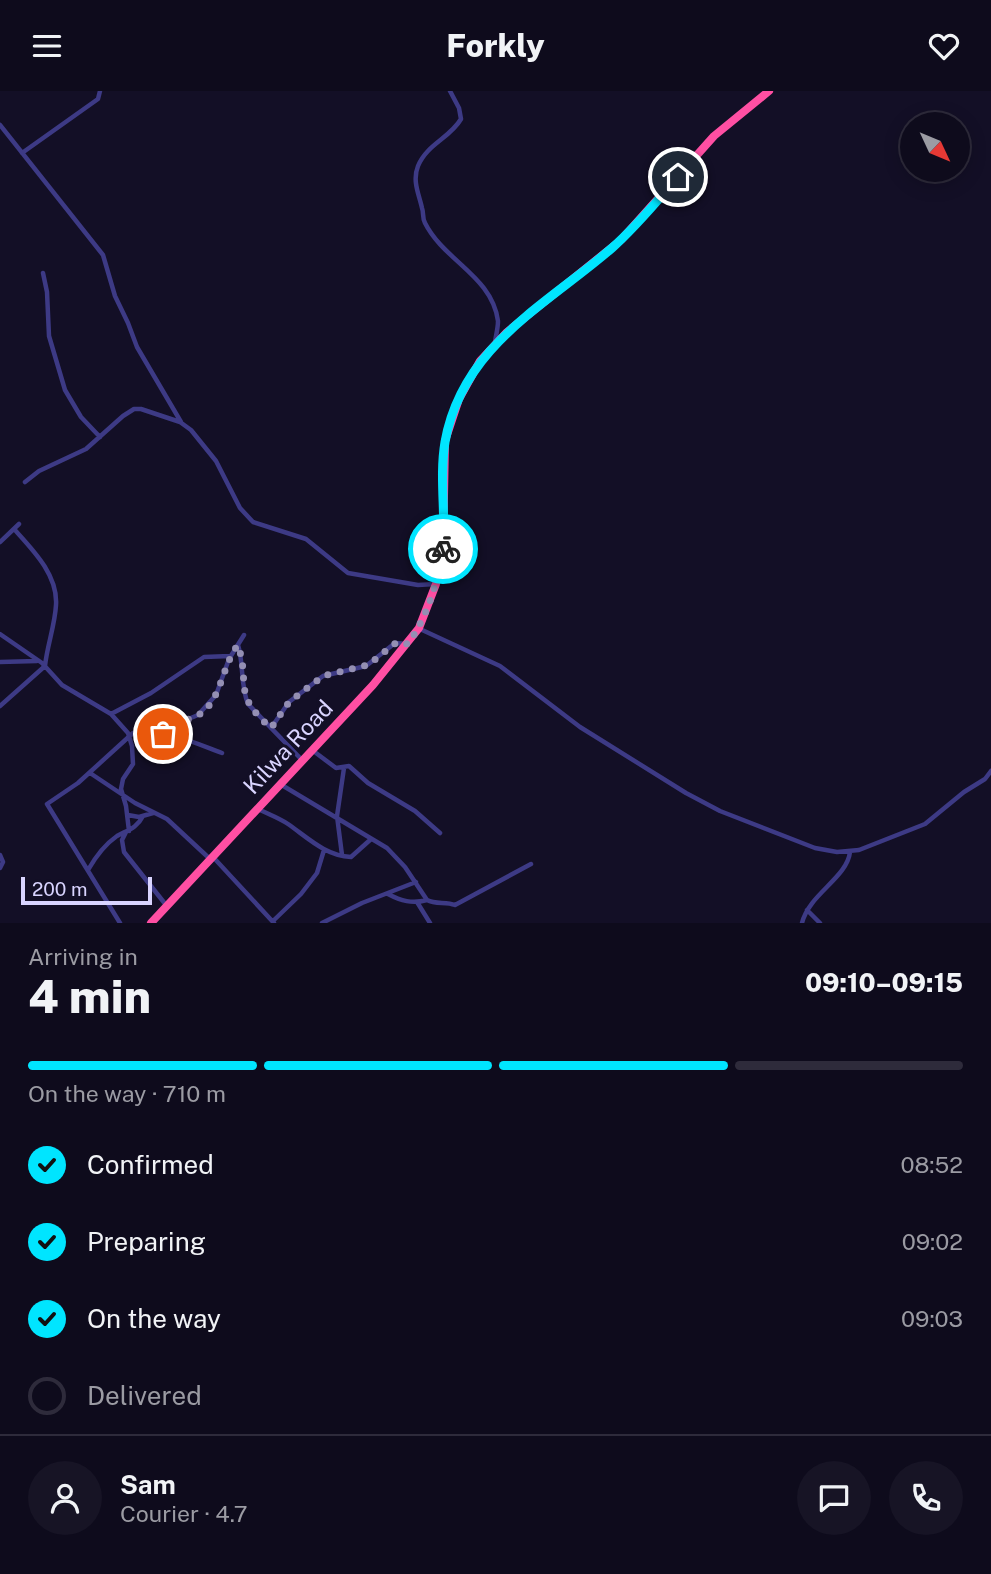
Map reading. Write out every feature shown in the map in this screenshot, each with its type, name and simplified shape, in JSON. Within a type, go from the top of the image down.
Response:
[{"type":"highway","name":"Kilwa Road","points":[[151,923],[373,685],[419,628],[436,584],[443,545],[445,441],[458,399],[470,376],[495,343],[611,248],[718,132],[769,91]]},
{"type":"street","points":[[22,153],[95,101],[100,91]]},
{"type":"street","points":[[450,91],[459,108],[461,119],[425,153],[417,170],[417,192],[424,222],[441,247],[486,290],[498,321],[495,343]]},
{"type":"street","points":[[0,125],[103,255],[115,296],[137,347],[182,422],[216,461],[240,508],[253,522],[306,539],[348,573],[418,585],[436,584]]},
{"type":"street","points":[[43,273],[47,292],[49,336],[65,390],[81,417],[100,437]]},
{"type":"street","points":[[25,482],[40,471],[86,450],[123,416],[137,408],[182,422]]},
{"type":"street","points":[[0,542],[16,526],[48,570],[55,587],[56,605],[45,666],[0,706]]},
{"type":"street","points":[[419,628],[500,666],[580,727],[701,802],[751,824],[827,851],[850,852],[869,847],[925,824],[964,792],[988,780],[991,771]]},
{"type":"street","points":[[178,738],[186,720],[199,715],[216,695],[230,656],[244,635]]},
{"type":"street","points":[[1,637],[45,666],[62,685],[111,714],[128,735],[133,764],[123,779],[121,793],[127,815],[127,831],[122,840],[124,852],[166,905]]},
{"type":"street","points":[[271,728],[289,702],[323,676],[368,665],[397,642],[408,644]]},
{"type":"street","points":[[238,645],[242,657],[245,697],[251,708],[302,760]]},
{"type":"street","points":[[111,714],[151,693],[204,657],[230,656]]},
{"type":"street","points":[[0,662],[37,660]]},
{"type":"street","points":[[120,923],[47,804],[90,773],[128,735],[148,732],[203,744],[222,753]]},
{"type":"street","points":[[312,749],[331,766],[349,767],[368,783],[415,811],[440,833]]},
{"type":"street","points":[[342,855],[337,816],[344,768]]},
{"type":"street","points":[[90,773],[167,819],[211,857],[273,922],[301,894],[317,873],[324,850]]},
{"type":"street","points":[[279,784],[337,816],[390,851],[427,900]]},
{"type":"street","points":[[257,808],[281,820],[324,850],[351,857],[370,840]]},
{"type":"street","points":[[127,815],[143,816],[154,813]]},
{"type":"street","points":[[88,870],[99,852],[138,825],[143,816]]},
{"type":"street","points":[[802,923],[807,910],[848,862],[850,852]]},
{"type":"street","points":[[0,855],[3,862],[0,869]]},
{"type":"street","points":[[387,894],[400,900],[457,904],[531,864]]},
{"type":"street","points":[[323,923],[416,882]]},
{"type":"street","points":[[416,902],[430,923]]},
{"type":"street","points":[[807,910],[820,923]]},
{"type":"way so far","points":[[163,734],[178,738],[186,720],[197,716],[216,695],[229,659],[238,645],[242,657],[245,697],[251,708],[271,728],[289,702],[323,676],[368,665],[397,642],[408,644],[429,607],[443,549]]},
{"type":"route","points":[[443,549],[445,441],[458,399],[470,376],[507,331],[621,240],[678,177]]}]
